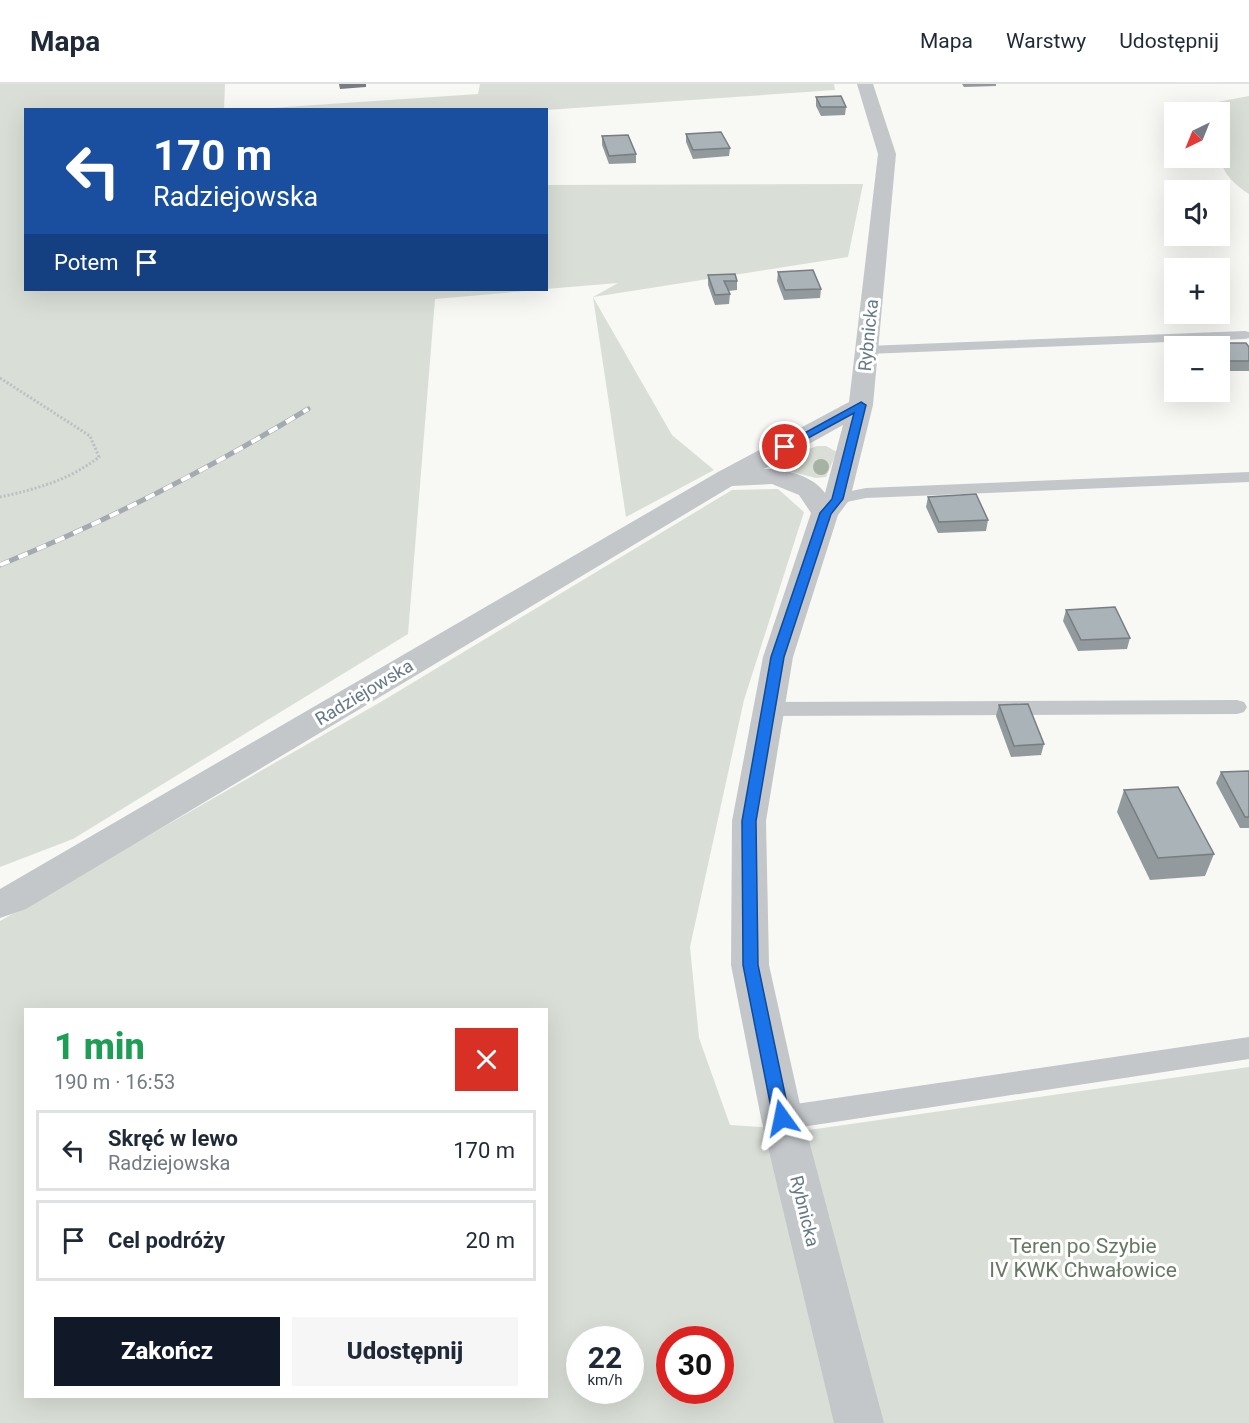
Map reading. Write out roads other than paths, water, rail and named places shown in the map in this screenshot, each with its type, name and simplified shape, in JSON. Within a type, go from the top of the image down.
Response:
[{"type":"street","name":"Rybnicka","points":[[859,1423],[782,1118],[750,965],[749,821],[777,657],[831,506],[861,405],[887,154],[865,84]]},
{"type":"street","name":"Radziejowska","points":[[0,904],[14,899],[727,478],[861,405]]},
{"type":"street","name":"Radziejowska","points":[[727,478],[775,476],[809,489],[831,506]]},
{"type":"lane","points":[[867,350],[1245,334]]},
{"type":"lane","points":[[831,506],[866,494],[1249,477]]},
{"type":"lane","points":[[768,709],[1237,707]]},
{"type":"lane","points":[[782,1118],[1249,1048]]},
{"type":"railway","points":[[0,565],[157,493],[308,409]]},
{"type":"park label","name":"Teren po Szybie IV KWK Chwałowice","points":[[1083,1258]]}]
